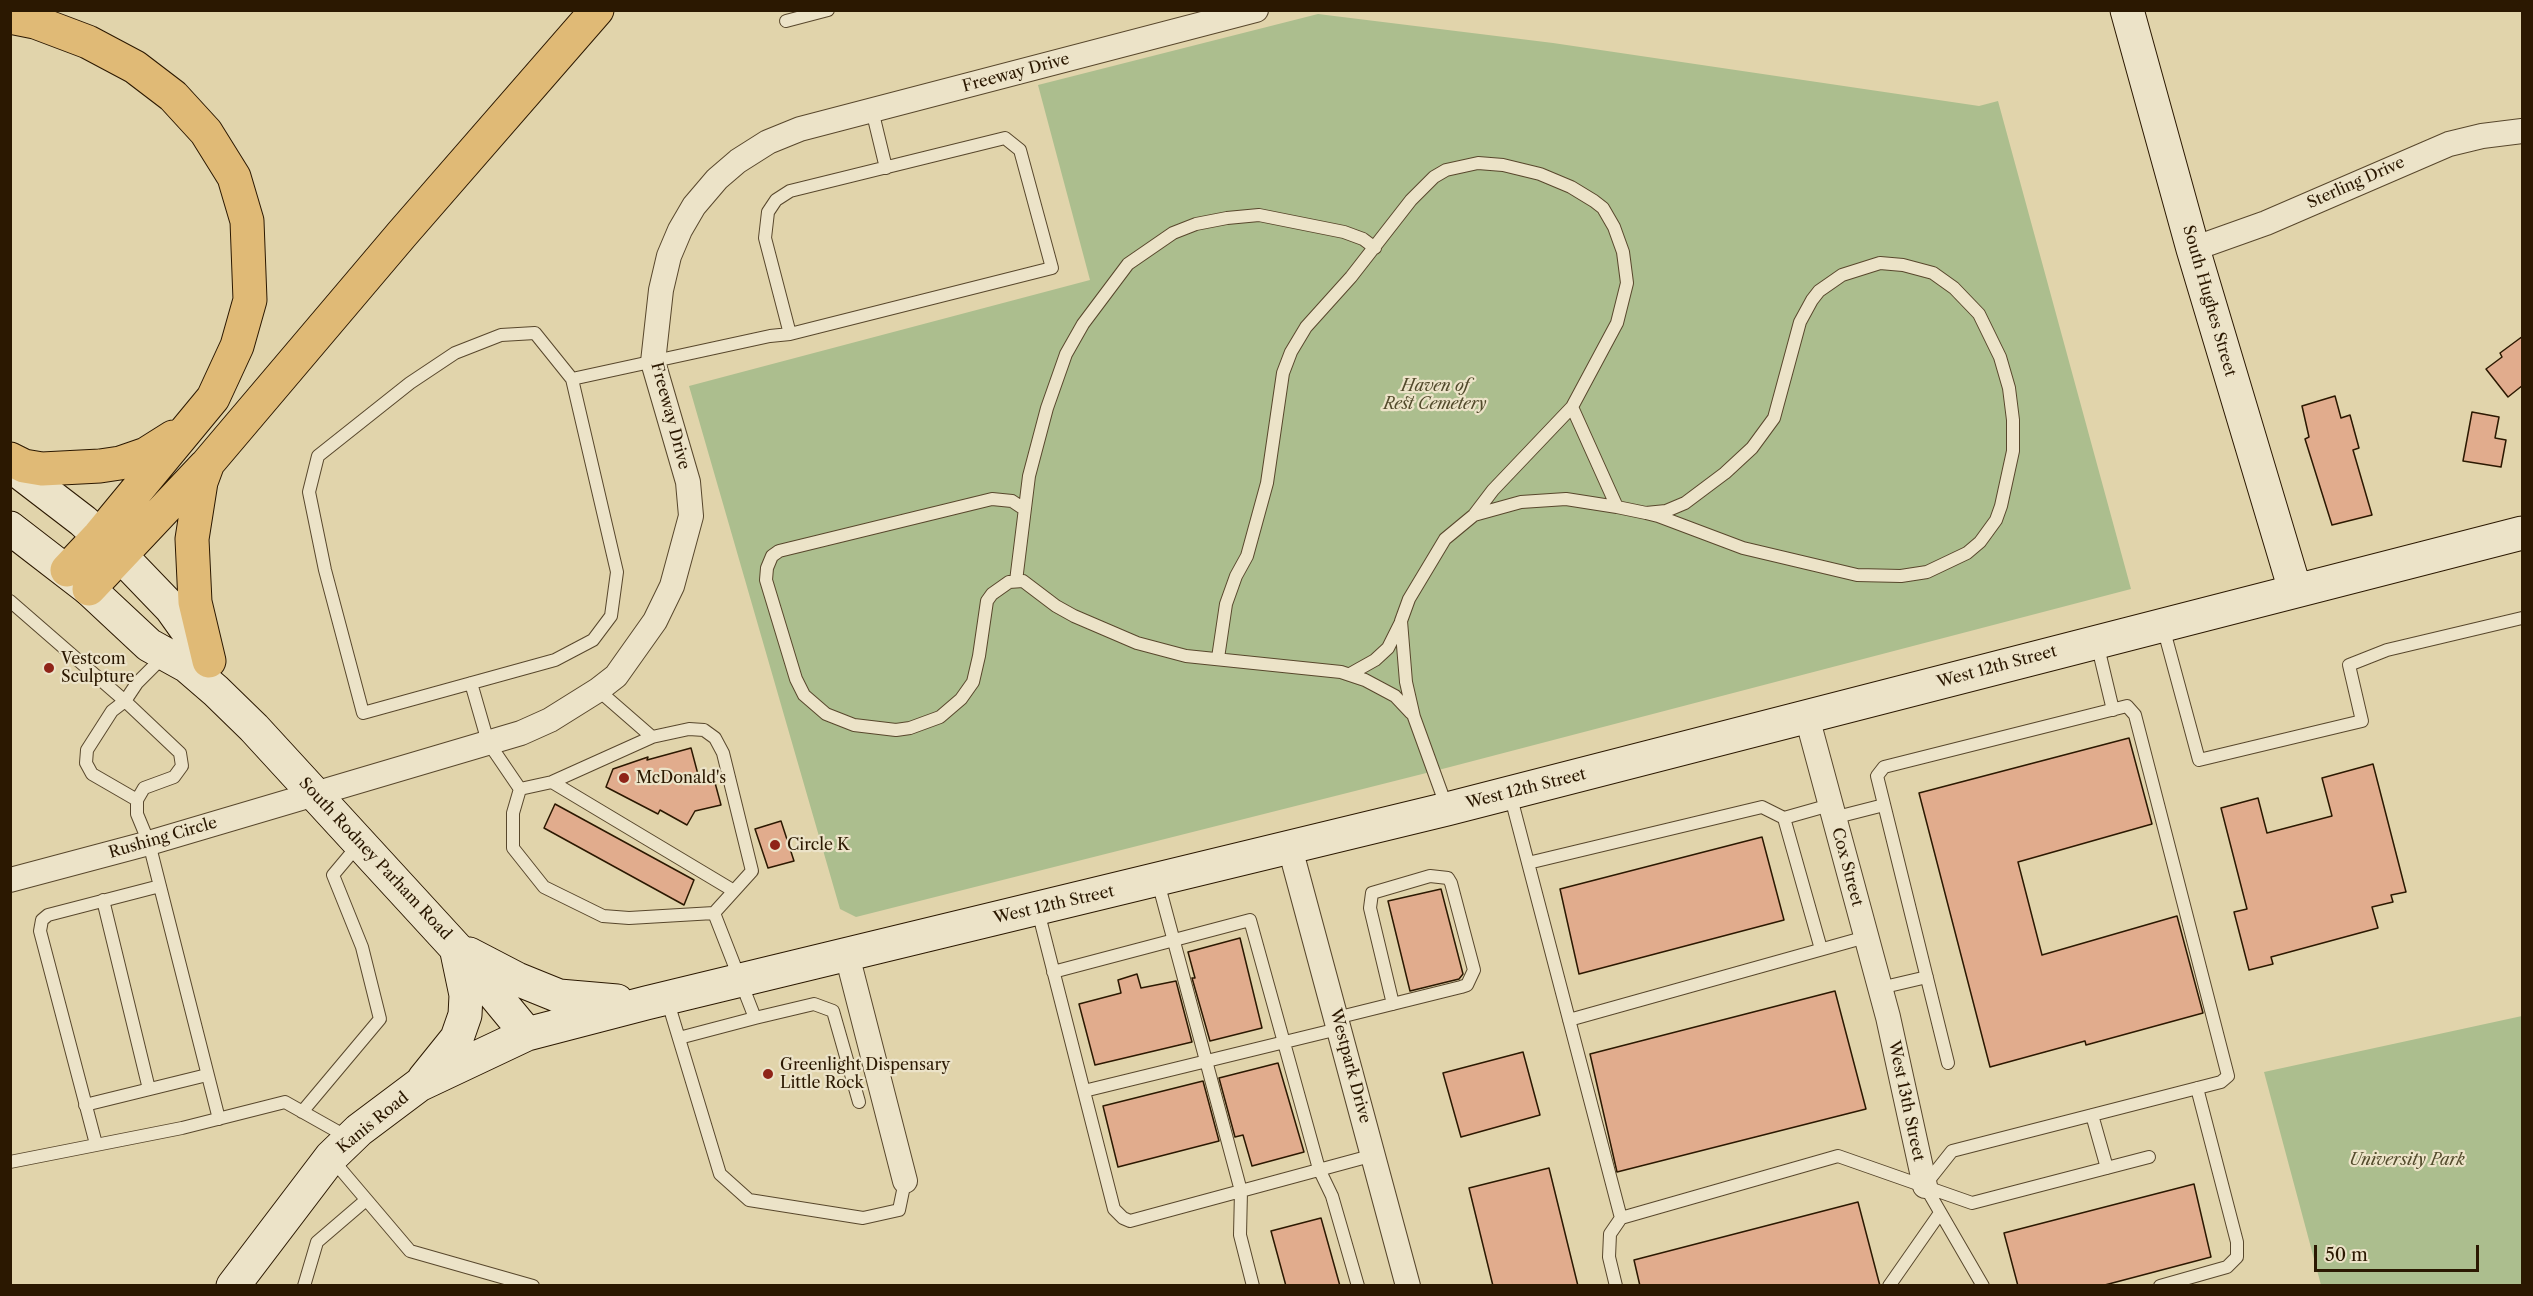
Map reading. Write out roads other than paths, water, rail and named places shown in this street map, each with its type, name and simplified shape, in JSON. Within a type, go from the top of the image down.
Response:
[{"type":"highway","points":[[78,580],[109,546],[208,463],[402,234],[597,10]]},
{"type":"highway","points":[[10,17],[34,22],[88,42],[135,68],[173,96],[206,132],[234,177],[247,221],[250,300],[228,367],[213,398],[109,546]]},
{"type":"highway","points":[[10,459],[24,466],[42,469],[120,463],[159,448],[196,420]]},
{"type":"highway","points":[[208,463],[201,482],[192,539],[195,602],[212,676]]},
{"type":"main road","name":"South Hughes Street","points":[[2127,10],[2193,249],[2295,590]]},
{"type":"main road","name":"South Rodney Parham Road","points":[[10,465],[83,521],[171,608],[178,643],[212,676],[315,794],[456,948],[527,1034]]},
{"type":"main road","name":"South Rodney Parham Road","points":[[10,528],[78,580],[148,645],[178,643]]},
{"type":"main road","name":"West 12th Street","points":[[527,1034],[656,1000],[1447,809],[2523,533]]},
{"type":"main road","points":[[456,948],[517,979],[559,996],[656,1000]]},
{"type":"main road","points":[[419,1085],[457,1038],[462,1027],[466,995],[456,948]]},
{"type":"main road","name":"Kanis Road","points":[[233,1286],[340,1148],[419,1085],[527,1034]]},
{"type":"street","name":"Freeway Drive","points":[[315,794],[521,733],[550,720],[616,676],[655,621],[672,586],[691,516],[688,482],[653,362],[661,290],[669,256],[694,206],[717,179],[738,161],[768,142],[800,129],[1256,10]]},
{"type":"street","name":"Sterling Drive","points":[[2193,249],[2265,223],[2448,144],[2482,136],[2523,131]]},
{"type":"street","name":"Cox Street","points":[[1807,717],[1888,1017]]},
{"type":"street","name":"Rushing Circle","points":[[10,880],[149,843],[315,794]]},
{"type":"street","name":"Westpark Drive","points":[[1290,848],[1408,1286]]},
{"type":"street","points":[[847,955],[905,1181]]},
{"type":"street","name":"West 13th Street","points":[[1888,1017],[1925,1186]]},
{"type":"lane","points":[[786,21],[828,10]]},
{"type":"lane","points":[[872,110],[886,168]]},
{"type":"lane","points":[[572,378],[790,334],[1052,268],[1020,150],[1005,138],[790,191],[776,200],[768,212],[765,238],[790,334]]},
{"type":"lane","points":[[1218,658],[1226,604],[1246,556],[1267,483],[1284,373],[1291,352],[1306,327],[1375,248],[1411,200],[1434,177],[1446,170],[1478,164],[1503,165],[1540,174],[1594,201],[1603,208],[1614,227],[1623,252],[1627,283],[1617,323],[1572,407],[1493,490],[1474,515],[1445,539],[1409,599],[1388,648],[1375,660],[1350,674]]},
{"type":"lane","points":[[1016,581],[1029,476],[1047,408],[1066,354],[1083,324],[1128,264],[1173,233],[1196,224],[1227,218],[1259,216],[1344,232],[1363,239],[1375,248]]},
{"type":"lane","points":[[1474,515],[1521,502],[1566,499],[1658,516],[1743,548],[1857,575],[1901,576],[1927,572],[1948,563],[1974,547],[1996,520],[2010,474],[2013,420],[2008,388],[2000,357],[1979,314],[1954,288],[1933,273],[1903,265],[1880,263],[1842,275],[1819,291],[1800,322],[1774,418],[1752,448],[1725,473],[1685,503],[1666,511],[1646,513]]},
{"type":"lane","points":[[535,333],[572,378],[618,572],[611,616],[593,640],[555,660],[363,713],[325,570],[309,492],[318,456],[410,384],[455,353],[501,335],[535,333]]},
{"type":"lane","points":[[1572,407],[1617,507]]},
{"type":"lane","points":[[1024,509],[1012,501],[992,499],[779,551],[772,556],[767,568],[766,580],[796,679],[804,695],[826,714],[854,725],[896,730],[910,729],[940,717],[961,699],[976,673],[987,601],[992,594],[1016,581],[1023,581],[1056,606],[1074,616],[1137,643],[1186,656],[1350,674],[1395,696],[1405,704],[1414,717]]},
{"type":"lane","points":[[10,601],[125,701],[180,753],[182,766],[174,777],[144,788],[137,800],[137,814],[149,843],[219,1119]]},
{"type":"lane","points":[[2163,626],[2199,760],[2362,722],[2349,665],[2387,650],[2523,618]]},
{"type":"lane","points":[[1401,621],[1406,682],[1414,717],[1447,809]]},
{"type":"lane","points":[[2096,642],[2113,710]]},
{"type":"lane","points":[[137,800],[92,774],[86,764],[87,750],[112,711],[125,701],[137,683],[178,643]]},
{"type":"lane","points":[[471,683],[488,742],[520,789]]},
{"type":"lane","points":[[598,690],[652,737]]},
{"type":"lane","points":[[1925,1186],[1952,1151],[2221,1082],[2228,1076],[2135,716],[2127,706],[1884,767],[1877,776],[1948,1063]]},
{"type":"lane","points":[[689,729],[704,730],[715,738],[719,745],[734,793],[752,871],[714,913],[629,918],[603,916],[544,887],[513,848],[513,813],[520,789],[552,782],[652,737],[689,729]]},
{"type":"lane","points":[[552,782],[734,891]]},
{"type":"lane","points":[[1509,793],[1621,1218]]},
{"type":"lane","points":[[1528,863],[1762,807],[1784,818],[1884,805]]},
{"type":"lane","points":[[1784,818],[1821,949]]},
{"type":"lane","points":[[302,1112],[380,1019],[362,947],[333,875],[360,843]]},
{"type":"lane","points":[[1084,1091],[1283,1042],[1393,1004],[1467,985],[1474,970],[1448,878],[1430,876],[1372,893],[1370,908],[1393,1004]]},
{"type":"lane","points":[[1158,880],[1241,1191],[1240,1235],[1252,1286]]},
{"type":"lane","points":[[96,1144],[40,930],[42,920],[48,915],[160,886]]},
{"type":"lane","points":[[104,900],[148,1089]]},
{"type":"lane","points":[[1037,909],[1114,1209],[1123,1218],[1130,1221],[1374,1155]]},
{"type":"lane","points":[[714,913],[755,1018]]},
{"type":"lane","points":[[1053,972],[1250,920],[1318,1169],[1332,1196],[1358,1286]]},
{"type":"lane","points":[[1569,1020],[1866,937]]},
{"type":"lane","points":[[1880,988],[1927,977]]},
{"type":"lane","points":[[656,1000],[679,1038],[720,1174],[749,1200],[863,1218],[899,1210],[905,1181]]},
{"type":"lane","points":[[679,1038],[814,1004],[833,1011],[859,1102]]},
{"type":"lane","points":[[86,1105],[207,1075]]},
{"type":"lane","points":[[2160,1286],[2227,1267],[2237,1257],[2237,1242],[2196,1088]]},
{"type":"lane","points":[[10,1162],[219,1119],[285,1102],[302,1112],[340,1148],[366,1200],[410,1251],[533,1286]]},
{"type":"lane","points":[[2092,1115],[2107,1168]]},
{"type":"lane","points":[[1616,1286],[1609,1257],[1610,1234],[1621,1218],[1838,1155],[1972,1203],[2149,1157]]},
{"type":"lane","points":[[1925,1186],[1983,1286]]},
{"type":"lane","points":[[304,1286],[317,1242],[366,1200]]},
{"type":"lane","points":[[1890,1286],[1940,1213]]},
{"type":"place","name":"Vestcom Sculpture","points":[[49,668]]},
{"type":"place","name":"McDonald's","points":[[624,778]]},
{"type":"place","name":"Circle K","points":[[775,845]]},
{"type":"place","name":"Greenlight Dispensary Little Rock","points":[[768,1074]]},
{"type":"park label","name":"Haven of Rest Cemetery","points":[[1435,395]]},
{"type":"park label","name":"University Park","points":[[2407,1160]]}]
